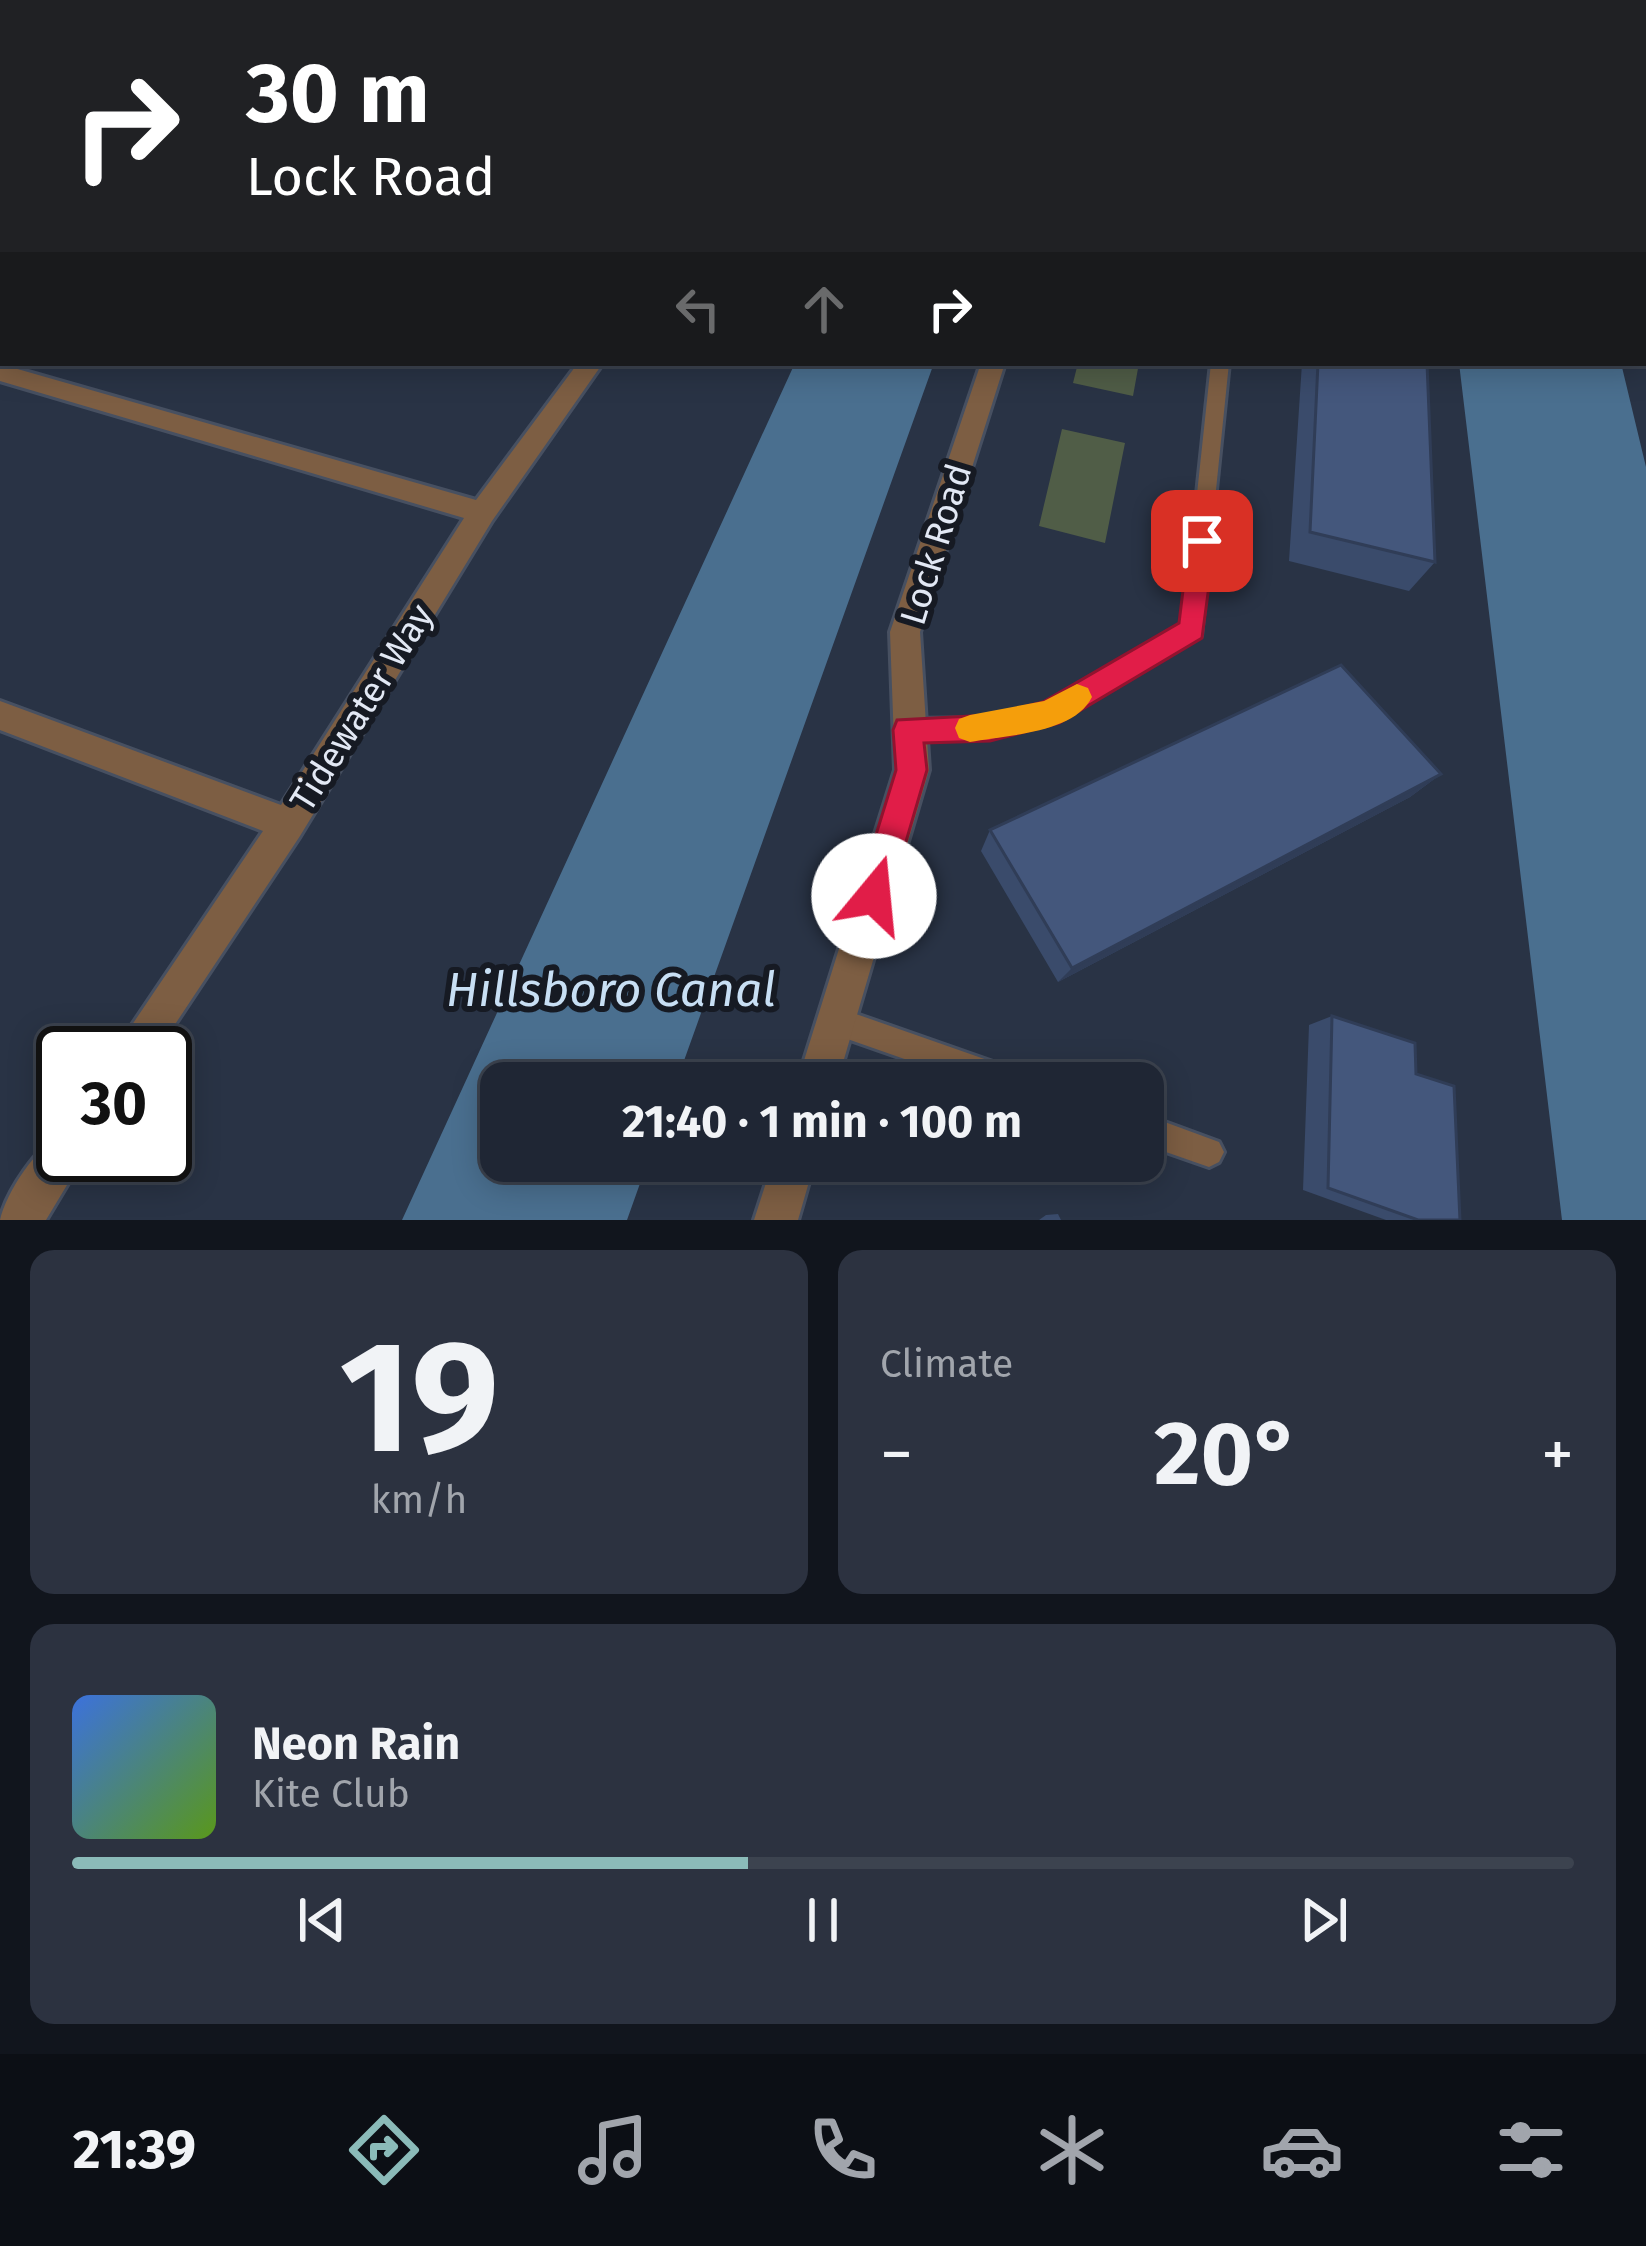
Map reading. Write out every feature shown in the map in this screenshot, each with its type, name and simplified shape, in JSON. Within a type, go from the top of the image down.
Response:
[{"type":"street","name":"Tidewater Way","points":[[152,1026],[288,824],[482,513],[589,366]]},
{"type":"street","name":"Lock Road","points":[[823,1062],[912,770],[905,632],[992,366]]},
{"type":"street","points":[[0,372],[482,513]]},
{"type":"street","points":[[0,715],[288,824]]},
{"type":"street","points":[[20,1220],[46,1182]]},
{"type":"street","points":[[776,1220],[788,1182]]},
{"type":"lane","points":[[908,730],[990,728],[1049,713],[1192,630],[1220,366]]},
{"type":"lane","points":[[836,1021],[953,1062]]},
{"type":"lane","points":[[1164,1136],[1209,1152]]},
{"type":"green space","points":[[1077,366],[1138,366],[1133,396],[1073,383]]},
{"type":"green space","points":[[1062,429],[1125,443],[1105,543],[1039,526]]},
{"type":"water","name":"Hillsboro Canal","points":[[794,366],[933,366],[684,1062],[480,1062],[480,1182],[641,1182],[627,1220],[402,1220]]},
{"type":"water","points":[[1459,366],[1622,366],[1646,467],[1646,1220],[1562,1220]]},
{"type":"building","points":[[1318,366],[1427,366],[1435,562],[1310,532]]},
{"type":"building","points":[[1341,665],[1441,774],[1072,968],[990,830]]},
{"type":"building","points":[[1332,1016],[1415,1043],[1416,1074],[1454,1086],[1460,1220],[1418,1220],[1328,1188]]},
{"type":"slow traffic","points":[[970,728],[990,728],[1049,713],[1077,697]]},
{"type":"route","points":[[874,896],[912,770],[908,730],[990,728],[1049,713],[1192,630],[1202,541]]}]
